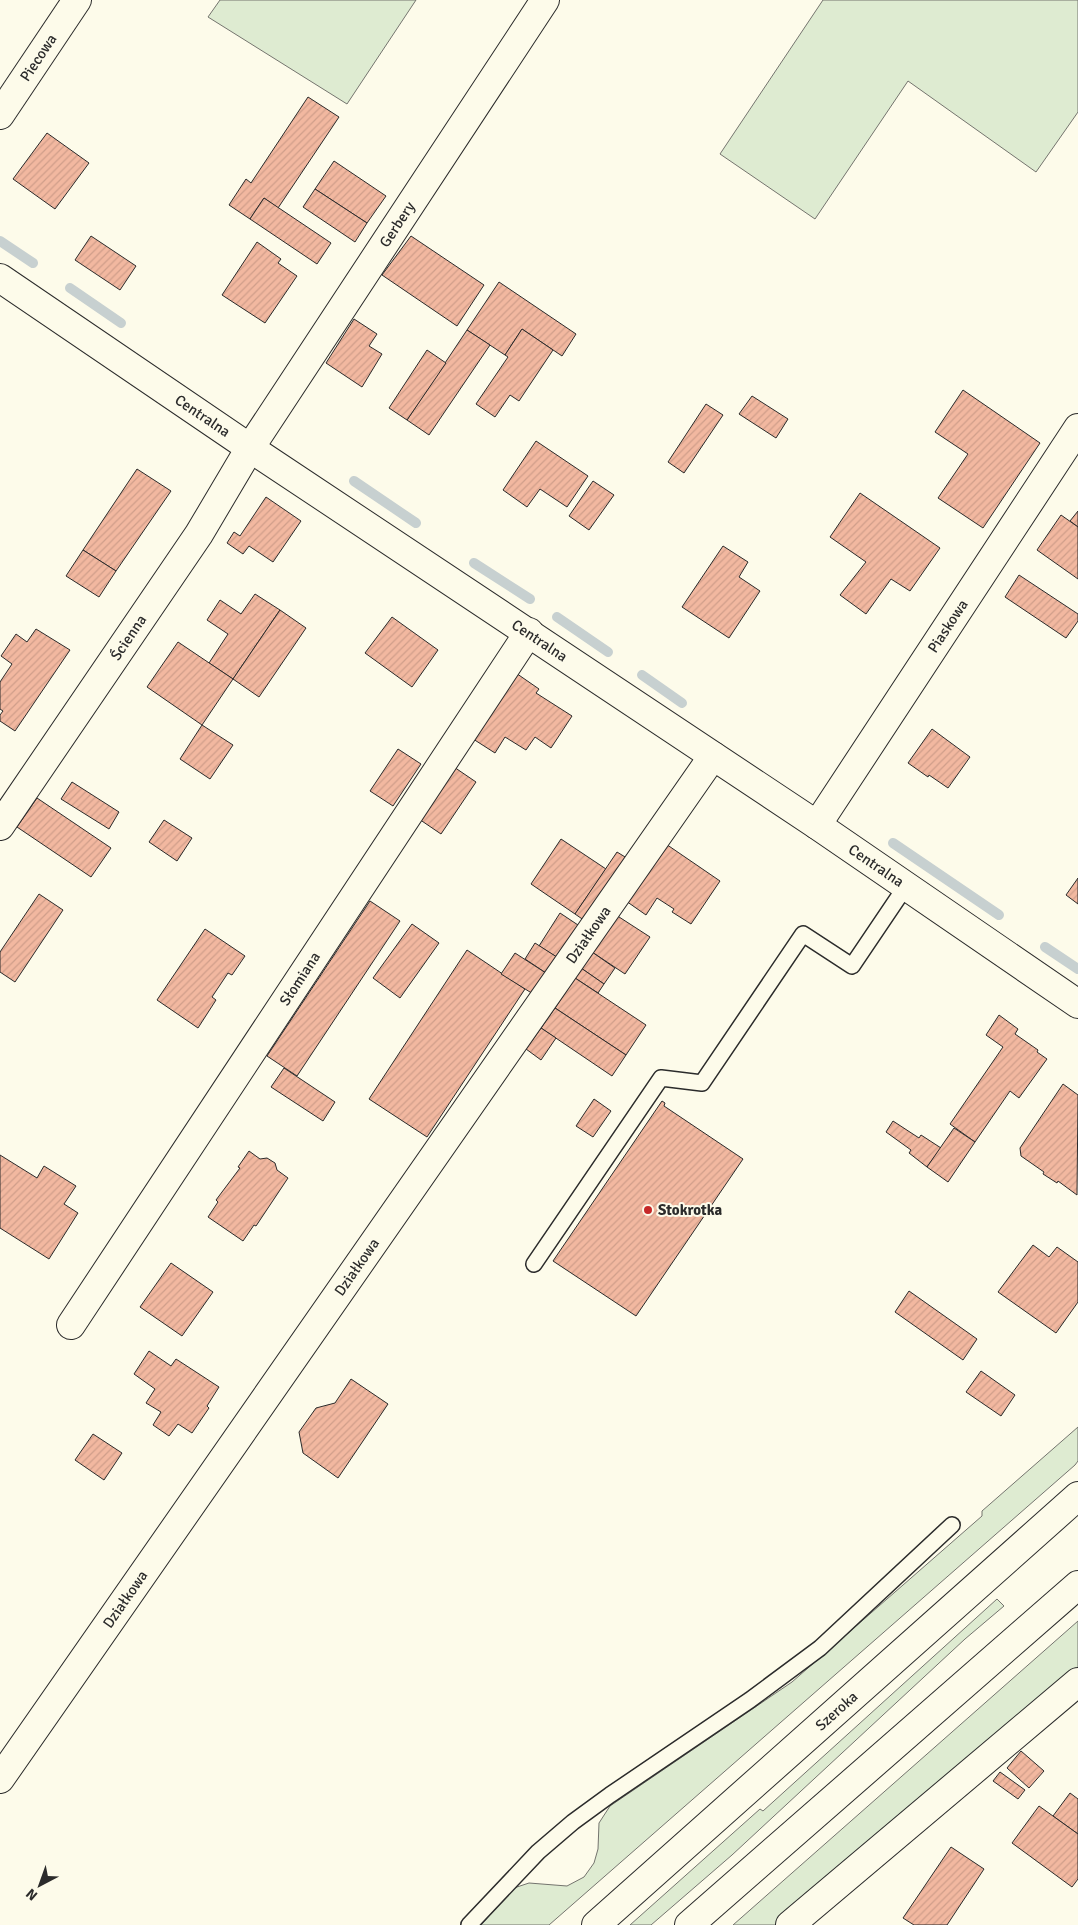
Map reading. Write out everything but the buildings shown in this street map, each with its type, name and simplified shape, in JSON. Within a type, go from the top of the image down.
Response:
[{"type":"street","name":"Piecowa","points":[[0,115],[77,0]]},
{"type":"street","name":"Gerbery","points":[[250,448],[545,0]]},
{"type":"street","name":"Centralna","points":[[0,278],[250,448],[817,825],[1078,1004]]},
{"type":"street","name":"Piaskowa","points":[[817,825],[1078,428]]},
{"type":"street","name":"Ścienna","points":[[0,826],[199,534],[250,448]]},
{"type":"street","name":"Słomiana","points":[[71,1325],[529,632]]},
{"type":"street","name":"Działkowa","points":[[0,1779],[713,756]]},
{"type":"street","name":"Szeroka","points":[[596,1925],[1078,1496]]},
{"type":"street","points":[[689,1925],[1078,1585]]},
{"type":"street","points":[[790,1925],[1078,1682]]},
{"type":"lane","points":[[534,1264],[660,1078],[702,1083],[803,934],[852,966],[906,886]]},
{"type":"lane","points":[[469,1925],[538,1852],[574,1822],[610,1795],[750,1700],[812,1653],[952,1524]]},
{"type":"green space","points":[[220,0],[416,0],[347,104],[208,17]]},
{"type":"green space","points":[[823,0],[1078,0],[1078,112],[1036,172],[908,81],[815,219],[720,154]]},
{"type":"green space","points":[[1078,1427],[1078,1461],[1075,1465],[549,1925],[481,1925],[514,1888],[529,1883],[567,1886],[584,1877],[594,1863],[598,1849],[599,1823],[610,1806],[792,1682],[982,1516],[982,1511]]},
{"type":"green space","points":[[997,1599],[1004,1606],[965,1639],[732,1855],[651,1925],[630,1925],[760,1809],[763,1811]]},
{"type":"green space","points":[[1078,1621],[1078,1669],[777,1925],[733,1925]]},
{"type":"waterway","points":[[0,241],[33,263]]},
{"type":"waterway","points":[[70,288],[121,323]]},
{"type":"waterway","points":[[354,481],[416,523]]},
{"type":"waterway","points":[[474,563],[530,599]]},
{"type":"waterway","points":[[557,617],[608,652]]},
{"type":"waterway","points":[[642,675],[682,703]]},
{"type":"waterway","points":[[893,843],[999,915]]},
{"type":"waterway","points":[[1045,947],[1078,969]]},
{"type":"place","name":"Stokrotka","points":[[648,1210]]}]
